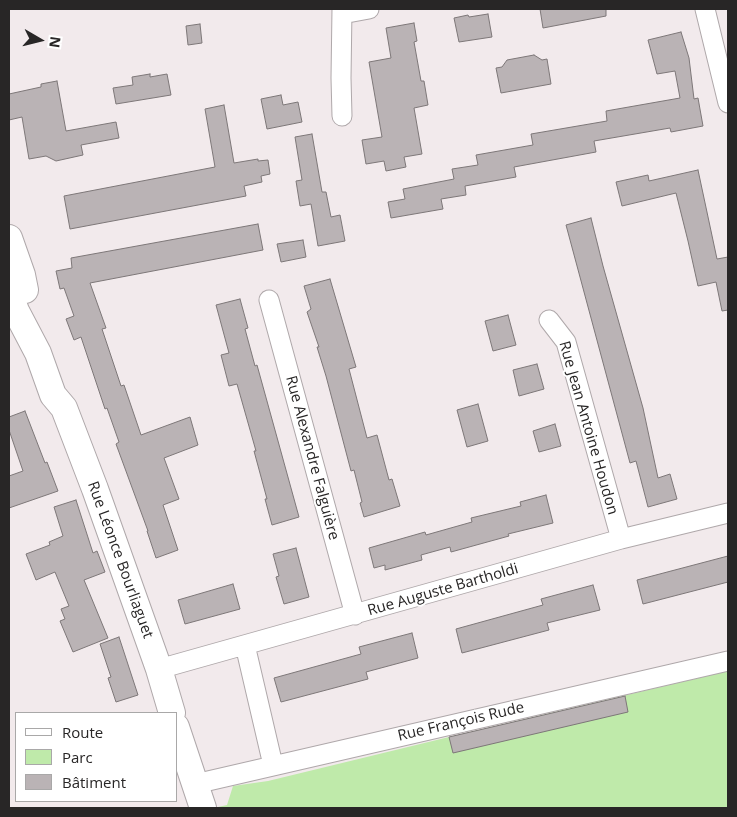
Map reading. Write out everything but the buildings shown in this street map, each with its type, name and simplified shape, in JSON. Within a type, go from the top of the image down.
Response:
[{"type":"main road","name":"Rue Léonce Bourliaguet","points":[[9,238],[22,275],[29,310],[46,341],[64,389],[64,408]]},
{"type":"main road","name":"Rue Léonce Bourliaguet","points":[[9,273],[11,297],[16,311],[38,353],[52,395],[64,408],[96,489],[172,712]]},
{"type":"main road","points":[[178,733],[203,808]]},
{"type":"street","points":[[342,116],[342,11],[368,9]]},
{"type":"street","points":[[705,9],[728,103]]},
{"type":"street","name":"Rue Alexandre Falguière","points":[[269,300],[355,615]]},
{"type":"street","name":"Rue Jean Antoine Houdon","points":[[550,320],[566,342],[621,539]]},
{"type":"street","name":"Rue Auguste Bartholdi","points":[[158,669],[621,539],[728,513]]},
{"type":"street","points":[[245,645],[273,765]]},
{"type":"street","name":"Rue François Rude","points":[[195,784],[728,661]]},
{"type":"green space","points":[[728,671],[728,808],[218,807],[227,805],[233,786],[268,781]]}]
